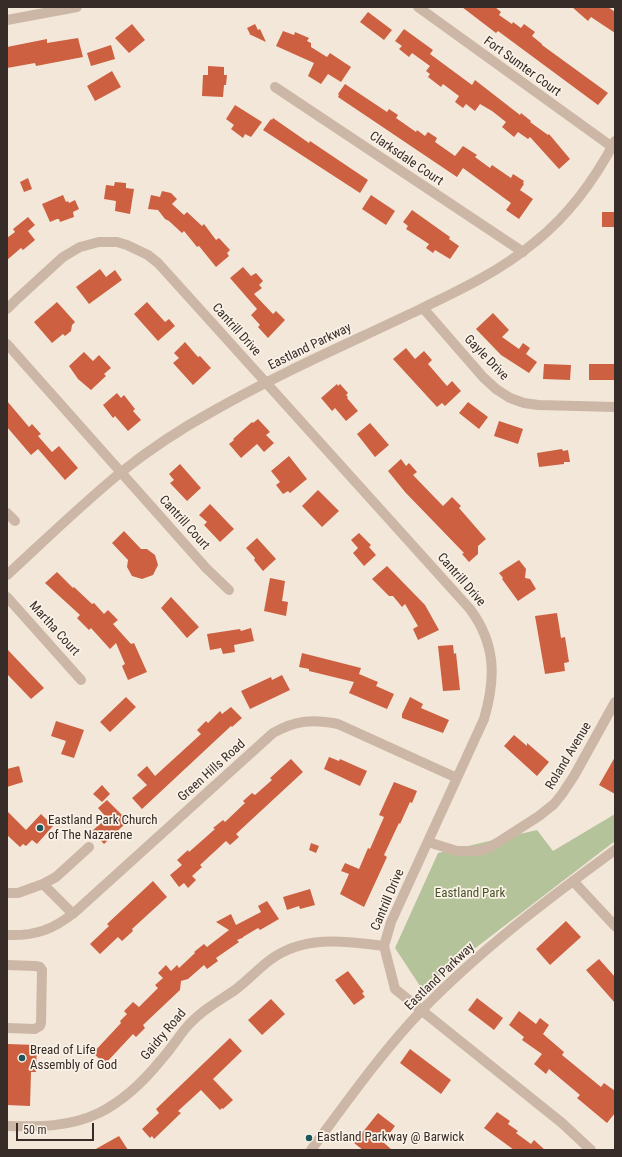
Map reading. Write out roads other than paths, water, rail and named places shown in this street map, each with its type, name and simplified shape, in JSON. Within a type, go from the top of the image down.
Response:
[{"type":"street","points":[[7,20],[77,7]]},
{"type":"street","name":"Fort Sumter Court","points":[[418,7],[614,146]]},
{"type":"street","name":"Clarksdale Court","points":[[275,87],[523,252]]},
{"type":"street","name":"Eastland Parkway","points":[[7,575],[121,472],[179,431],[216,409],[266,383],[423,308],[490,274],[523,252],[537,241],[565,214],[586,188],[614,146]]},
{"type":"street","name":"Cantrill Drive","points":[[7,309],[22,293],[72,250],[99,242],[117,242],[148,255],[158,264],[470,609],[481,627],[489,649],[492,666],[490,699],[484,719],[391,922],[384,946],[395,989],[562,1123],[591,1150]]},
{"type":"street","name":"Gayle Drive","points":[[423,308],[483,377],[496,389],[510,398],[524,403],[538,405],[615,407]]},
{"type":"street","points":[[7,344],[121,472]]},
{"type":"street","name":"Cantrill Court","points":[[121,472],[206,568],[229,590]]},
{"type":"street","points":[[7,513],[15,522]]},
{"type":"street","name":"Martha Court","points":[[7,596],[81,680]]},
{"type":"street","name":"Roland Avenue","points":[[428,842],[457,851],[478,851],[497,844],[539,816],[554,804],[562,794],[615,702]]},
{"type":"street","name":"Green Hills Road","points":[[7,935],[26,935],[50,929],[73,914],[273,734],[291,724],[324,721],[338,724],[457,778]]},
{"type":"street","points":[[7,893],[18,893],[56,878],[89,847]]},
{"type":"street","name":"Eastland Parkway","points":[[312,1150],[388,1049],[421,1011],[470,965],[531,912],[615,850]]},
{"type":"street","points":[[573,881],[615,926]]},
{"type":"street","points":[[43,884],[73,914]]},
{"type":"street","name":"Gaidry Road","points":[[7,1126],[54,1126],[68,1124],[84,1119],[111,1106],[139,1084],[200,1013],[236,989],[270,960],[284,952],[310,943],[325,941],[384,946]]},
{"type":"street","points":[[7,964],[35,966],[40,967],[42,970],[40,1026],[35,1029],[7,1028]]},
{"type":"place","name":"Eastland Park Church of The Nazarene","points":[[40,828]]},
{"type":"place","name":"Bread of Life Assembly of God","points":[[22,1058]]},
{"type":"place","name":"Eastland Parkway @ Barwick","points":[[309,1138]]},
{"type":"park label","name":"Eastland Park","points":[[470,894]]}]
